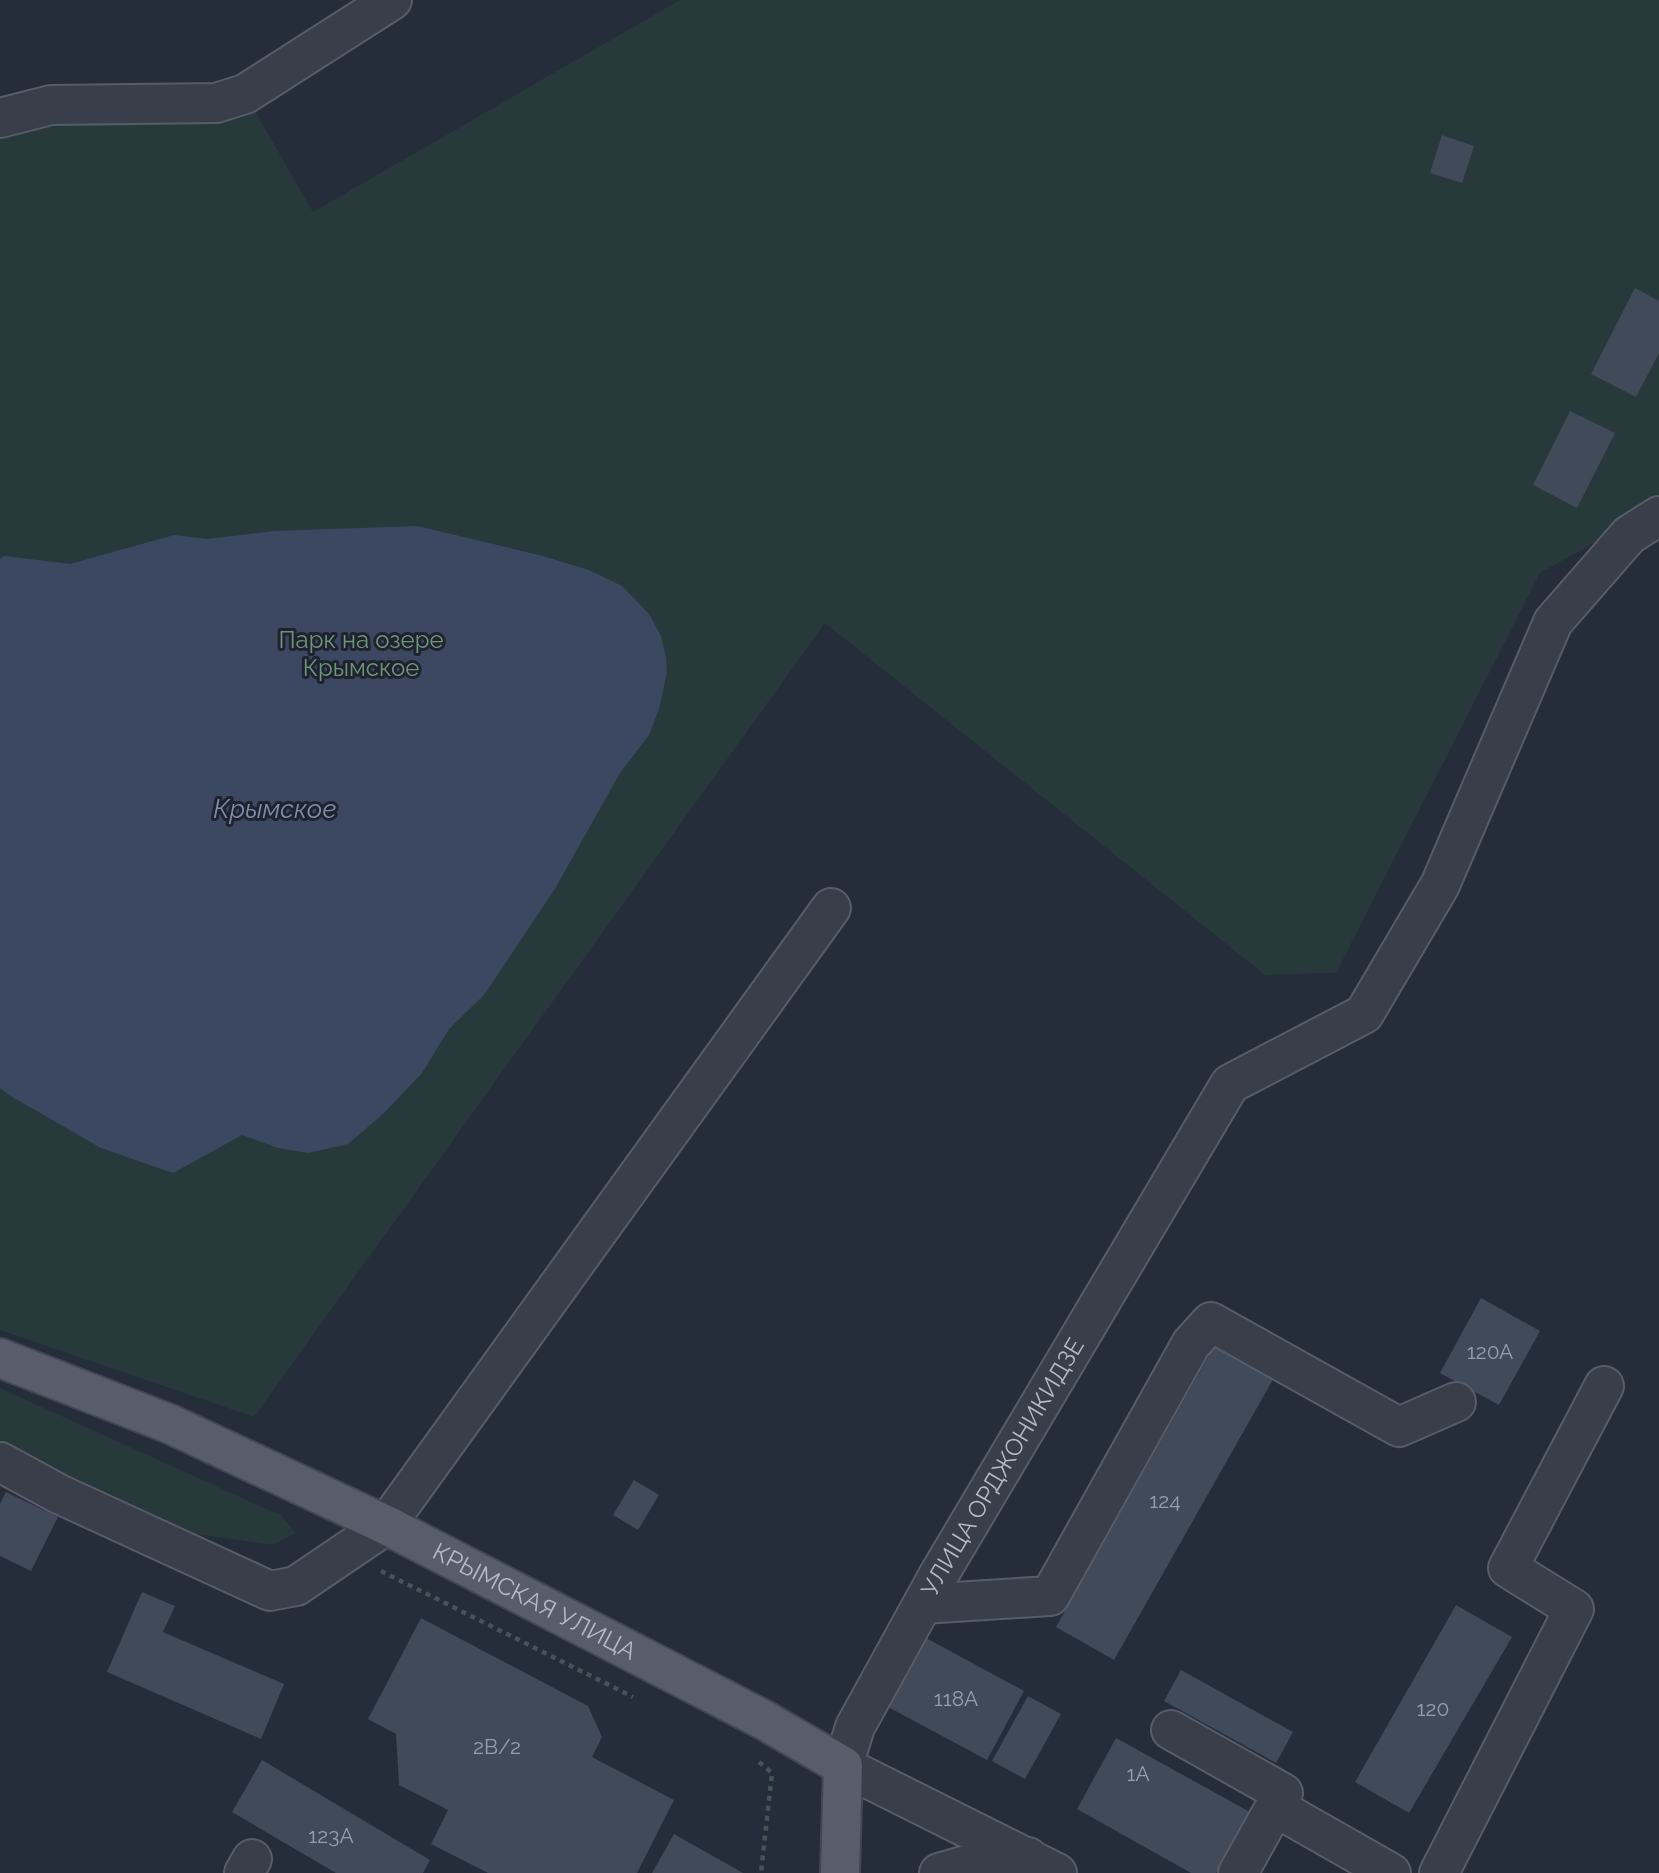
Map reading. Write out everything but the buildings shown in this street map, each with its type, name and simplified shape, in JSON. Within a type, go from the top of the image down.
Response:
[{"type":"main road","name":"КРЫМСКАЯ УЛИЦА","points":[[0,1358],[170,1424],[386,1525],[764,1720],[843,1766]]},
{"type":"main road","name":"УЛИЦА ОРДЖОНИКИДЗЕ","points":[[840,1873],[843,1766]]},
{"type":"street","points":[[0,118],[51,105],[216,103],[245,94],[392,0]]},
{"type":"street","name":"УЛИЦА ОРДЖОНИКИДЗЕ","points":[[843,1766],[855,1727],[923,1604],[1230,1084],[1364,1014],[1440,885],[1553,622],[1629,535],[1659,516]]},
{"type":"street","points":[[0,1462],[59,1494],[270,1591],[296,1586],[346,1554],[386,1525],[831,908]]},
{"type":"street","points":[[923,1604],[1050,1596],[1191,1344],[1211,1322],[1399,1427],[1456,1402]]},
{"type":"street","points":[[1439,1873],[1574,1609],[1508,1568],[1604,1386]]},
{"type":"street","points":[[1171,1730],[1283,1793],[1238,1873]]},
{"type":"street","name":"КРЫМСКАЯ УЛИЦА","points":[[843,1766],[1042,1865]]},
{"type":"street","points":[[1275,1807],[1391,1873]]},
{"type":"street","points":[[939,1873],[970,1864],[1042,1865]]},
{"type":"path","points":[[346,1554],[638,1700]]},
{"type":"path","points":[[756,1760],[772,1773],[761,1873]]},
{"type":"green space","name":"Парк на озере Крымское","points":[[680,0],[1659,0],[1659,507],[1540,573],[1336,973],[1265,975],[825,623],[254,1417],[0,1330],[0,138],[47,123],[255,111],[313,212]]},
{"type":"green space","points":[[0,1388],[282,1516],[296,1533],[273,1545],[196,1534],[0,1443]]},
{"type":"water","name":"Крымское","points":[[417,526],[539,555],[589,570],[622,586],[649,614],[661,636],[666,657],[667,672],[659,709],[649,735],[620,773],[556,887],[484,995],[449,1029],[422,1073],[384,1113],[348,1144],[308,1153],[278,1148],[242,1135],[173,1173],[101,1148],[9,1095],[0,1088],[0,559],[5,556],[70,564],[174,535],[207,539],[274,531]]}]
